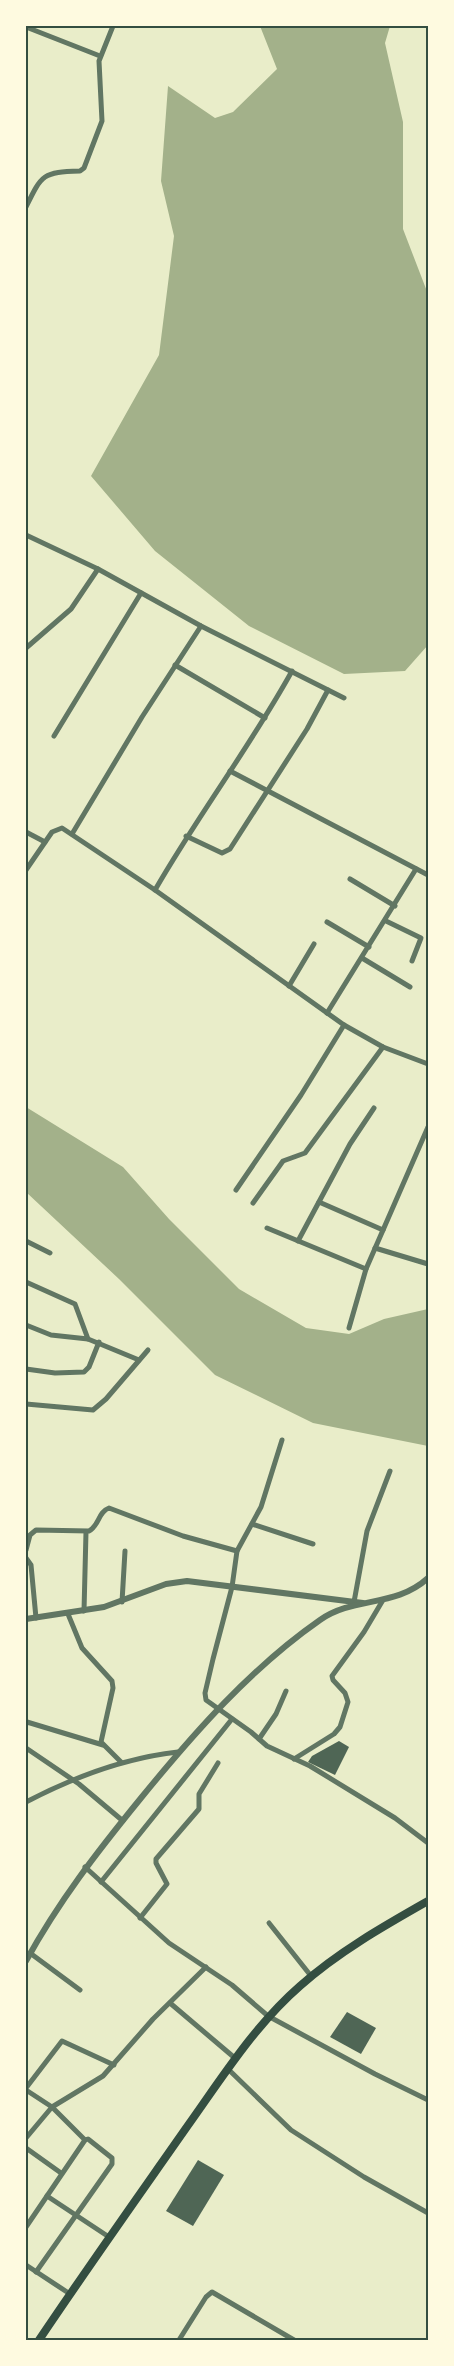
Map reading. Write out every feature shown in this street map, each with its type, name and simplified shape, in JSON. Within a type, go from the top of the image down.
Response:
[{"type":"main road","points":[[39,2340],[109,2237],[268,2016],[311,1976],[387,1925],[429,1901]]},
{"type":"street","points":[[26,207],[38,183],[47,175],[56,172],[81,171],[84,168],[102,121],[98,66],[113,26]]},
{"type":"street","points":[[26,27],[100,57]]},
{"type":"street","points":[[26,535],[98,568],[201,626],[344,698]]},
{"type":"street","points":[[26,648],[71,609],[98,568]]},
{"type":"street","points":[[54,736],[141,593]]},
{"type":"street","points":[[72,834],[201,626]]},
{"type":"street","points":[[176,665],[265,718]]},
{"type":"street","points":[[154,890],[186,836],[265,718],[292,671]]},
{"type":"street","points":[[186,836],[218,852],[227,852],[268,791],[328,690]]},
{"type":"street","points":[[230,771],[429,875]]},
{"type":"street","points":[[26,870],[52,832],[57,828],[62,828],[154,890],[344,1025],[383,1047],[429,1064]]},
{"type":"street","points":[[26,831],[45,842]]},
{"type":"street","points":[[327,1013],[386,921],[416,869]]},
{"type":"street","points":[[350,879],[395,906]]},
{"type":"street","points":[[386,921],[421,938],[412,961]]},
{"type":"street","points":[[327,922],[369,947]]},
{"type":"street","points":[[289,986],[314,944]]},
{"type":"street","points":[[362,958],[410,987]]},
{"type":"street","points":[[236,1190],[301,1095],[344,1025]]},
{"type":"street","points":[[253,1203],[283,1161],[305,1153],[383,1047]]},
{"type":"street","points":[[298,1241],[350,1144],[374,1108]]},
{"type":"street","points":[[350,1328],[366,1269],[427,1136],[429,1127]]},
{"type":"street","points":[[318,1202],[383,1230]]},
{"type":"street","points":[[267,1228],[366,1269]]},
{"type":"street","points":[[26,1241],[50,1253]]},
{"type":"street","points":[[375,1248],[429,1264]]},
{"type":"street","points":[[26,1282],[75,1304],[88,1339]]},
{"type":"street","points":[[26,1325],[51,1335],[99,1342],[140,1360]]},
{"type":"street","points":[[26,1369],[55,1373],[84,1372],[89,1367],[99,1342]]},
{"type":"street","points":[[26,1404],[93,1410],[106,1399],[148,1350]]},
{"type":"street","points":[[282,1440],[265,1496],[237,1551],[232,1587],[205,1693],[206,1700],[278,1753],[310,1766],[380,1808],[429,1843]]},
{"type":"street","points":[[354,1602],[367,1531],[390,1471]]},
{"type":"street","points":[[26,1550],[30,1535],[36,1530],[86,1532],[95,1527],[103,1511],[112,1508],[183,1536],[237,1551]]},
{"type":"street","points":[[252,1524],[313,1544]]},
{"type":"street","points":[[84,1611],[86,1532]]},
{"type":"street","points":[[122,1602],[125,1551]]},
{"type":"street","points":[[26,1558],[32,1567],[36,1617]]},
{"type":"street","points":[[26,1961],[64,1897],[85,1867],[178,1752],[257,1671],[323,1618],[336,1611],[408,1593],[429,1578]]},
{"type":"street","points":[[26,1619],[68,1614],[122,1602],[178,1582],[367,1603]]},
{"type":"street","points":[[294,1759],[334,1734],[340,1727],[348,1702],[345,1693],[332,1676],[364,1632],[383,1600]]},
{"type":"street","points":[[68,1614],[82,1648],[112,1681],[113,1688],[101,1740],[103,1745]]},
{"type":"street","points":[[259,1739],[276,1714],[286,1690]]},
{"type":"street","points":[[101,1882],[232,1719]]},
{"type":"street","points":[[26,1724],[27,1722],[103,1745],[121,1762]]},
{"type":"street","points":[[26,1749],[71,1779],[123,1821]]},
{"type":"street","points":[[26,1802],[71,1779],[121,1762],[150,1755],[178,1752]]},
{"type":"street","points":[[140,1918],[167,1884],[156,1859],[199,1809],[199,1794],[218,1763]]},
{"type":"street","points":[[85,1867],[169,1943],[232,1985],[268,2016],[375,2074],[429,2100]]},
{"type":"street","points":[[269,1923],[311,1976]]},
{"type":"street","points":[[30,1953],[80,1990]]},
{"type":"street","points":[[26,2138],[52,2107],[94,2083],[114,2065],[206,1967]]},
{"type":"street","points":[[170,2003],[236,2059]]},
{"type":"street","points":[[36,2272],[113,2162],[112,2158],[96,2145],[88,2139],[85,2140],[52,2107],[26,2089],[62,2040],[114,2065]]},
{"type":"street","points":[[228,2069],[291,2130],[364,2177],[429,2213]]},
{"type":"street","points":[[26,2227],[85,2140]]},
{"type":"street","points":[[26,2148],[61,2173]]},
{"type":"street","points":[[47,2196],[109,2237]]},
{"type":"street","points":[[26,2265],[70,2294]]},
{"type":"street","points":[[179,2340],[206,2297],[212,2292],[294,2340]]},
{"type":"shaded area","points":[[260,26],[390,26],[385,43],[403,122],[403,229],[428,294],[428,645],[405,671],[344,674],[249,626],[155,551],[91,476],[159,355],[174,236],[161,181],[168,86],[215,118],[233,112],[277,69]]},
{"type":"shaded area","points":[[26,1107],[123,1167],[169,1219],[239,1289],[306,1328],[349,1334],[384,1319],[428,1309],[428,1446],[313,1423],[215,1375],[119,1279],[26,1192]]},
{"type":"building","points":[[339,1741],[349,1747],[335,1775],[308,1762],[312,1756]]},
{"type":"building","points":[[347,2012],[376,2028],[361,2054],[330,2037]]},
{"type":"building","points":[[198,2160],[224,2175],[193,2226],[166,2211]]}]
